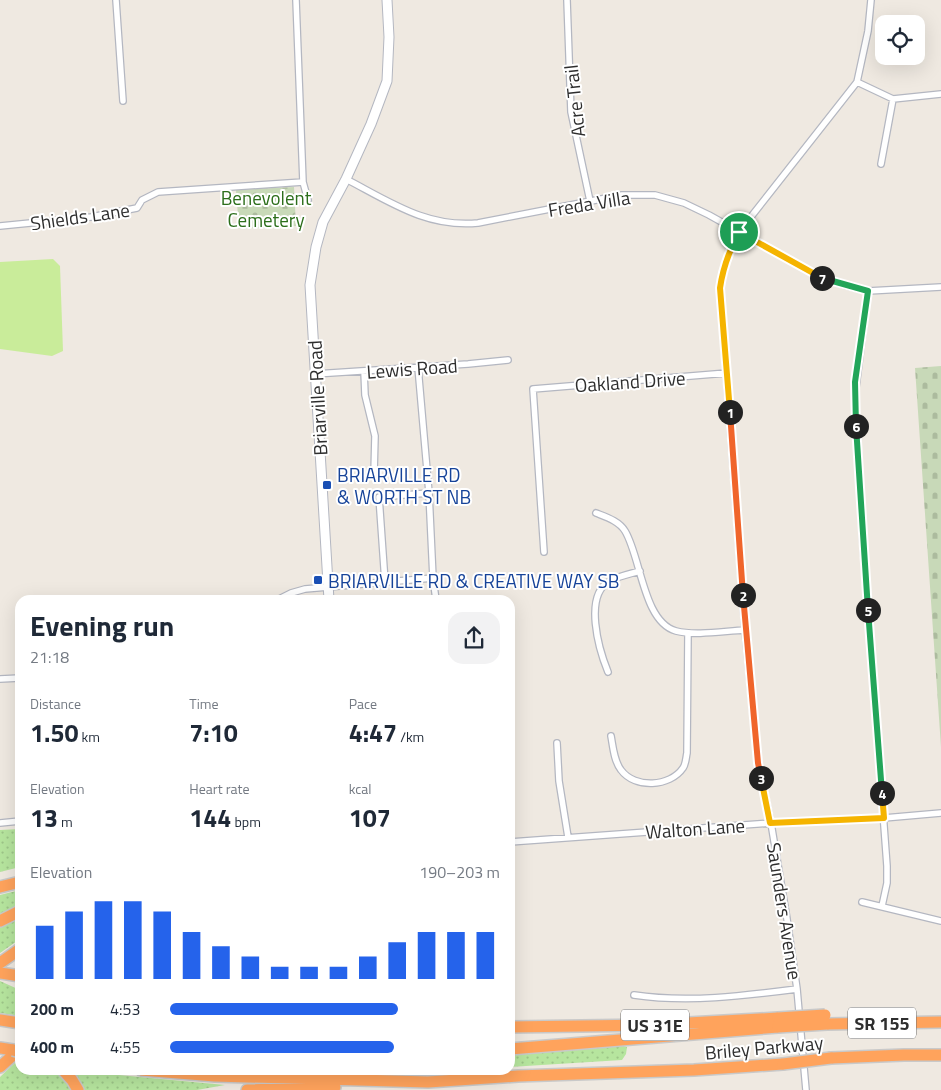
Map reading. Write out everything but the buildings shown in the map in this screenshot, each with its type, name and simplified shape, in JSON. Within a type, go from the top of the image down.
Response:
[{"type":"highway","points":[[0,887],[15,883]]},
{"type":"highway","points":[[0,921],[15,914]]},
{"type":"highway","points":[[0,963],[15,952]]},
{"type":"highway","points":[[0,972],[15,975]]},
{"type":"highway","name":"US 31E","points":[[515,1027],[778,1022],[826,1019],[939,1021]]},
{"type":"highway","points":[[0,1020],[15,1022]]},
{"type":"highway","name":"Briley Parkway","points":[[515,1048],[778,1022]]},
{"type":"highway","points":[[0,1048],[15,1050]]},
{"type":"highway","points":[[2,1066],[15,1053]]},
{"type":"highway","name":"Briley Parkway","points":[[203,1075],[428,1082],[518,1076],[694,1070],[782,1064],[831,1058],[904,1054],[941,1055]]},
{"type":"highway","points":[[68,1075],[78,1090]]},
{"type":"highway","points":[[247,1090],[428,1082]]},
{"type":"main road","name":"Briarville Road","points":[[329,595],[310,285],[316,247],[323,222],[346,179],[371,124],[387,81],[389,37],[387,0]]},
{"type":"street","points":[[116,0],[123,101]]},
{"type":"street","points":[[296,0],[303,182],[308,200]]},
{"type":"street","name":"Acre Trail","points":[[567,0],[571,112],[590,201]]},
{"type":"street","name":"Saunders Avenue","points":[[806,1090],[797,989],[770,823],[758,763],[745,630],[720,288],[727,256],[739,232],[857,82],[868,31],[871,0]]},
{"type":"street","points":[[857,82],[892,99],[941,94]]},
{"type":"street","points":[[881,164],[892,99]]},
{"type":"street","name":"Freda Villa","points":[[346,179],[417,215],[443,222],[462,224],[478,223],[622,195],[655,195],[684,203],[709,215],[820,277],[868,291],[941,287]]},
{"type":"street","name":"Shields Lane","points":[[0,226],[91,217],[137,208],[142,200],[158,192],[303,182]]},
{"type":"street","points":[[868,291],[855,395],[864,552],[884,818],[887,883],[882,906]]},
{"type":"street","name":"Lewis Road","points":[[315,374],[508,360]]},
{"type":"street","points":[[418,367],[435,595]]},
{"type":"street","points":[[364,371],[365,395],[376,436],[374,474]]},
{"type":"street","name":"Oakland Drive","points":[[544,552],[533,389],[727,373]]},
{"type":"street","points":[[385,582],[379,497],[429,493]]},
{"type":"street","points":[[596,513],[615,521],[625,530],[651,607],[660,621],[674,630],[688,633],[745,630]]},
{"type":"street","points":[[608,672],[602,659],[596,619],[595,604],[598,592],[609,581],[640,571]]},
{"type":"street","points":[[287,595],[328,586],[433,578]]},
{"type":"street","points":[[611,736],[615,757],[621,770],[633,781],[652,784],[668,781],[683,768],[687,753],[688,633]]},
{"type":"street","points":[[0,679],[15,678]]},
{"type":"street","points":[[557,743],[559,781],[568,837]]},
{"type":"street","name":"Walton Lane","points":[[515,842],[941,813]]},
{"type":"street","points":[[0,823],[15,822]]},
{"type":"street","points":[[862,902],[941,921]]},
{"type":"street","points":[[634,995],[658,999],[740,996],[797,989]]},
{"type":"green space","name":"Benevolent Cemetery","points":[[294,187],[296,226],[239,229],[236,190]]},
{"type":"green space","points":[[53,259],[60,266],[63,351],[52,356],[0,349],[0,262]]},
{"type":"green space","points":[[941,366],[941,747],[915,368]]},
{"type":"green space","points":[[15,829],[15,868],[0,872],[0,830]]},
{"type":"green space","points":[[15,891],[15,907],[0,915],[0,895]]},
{"type":"green space","points":[[15,918],[15,942],[0,953],[0,926]]},
{"type":"green space","points":[[0,981],[15,988],[15,1015],[0,1013]]},
{"type":"green space","points":[[621,1045],[627,1047],[626,1054],[622,1060],[515,1067],[515,1052]]},
{"type":"green space","points":[[15,1063],[15,1075],[61,1075],[71,1090],[0,1090],[0,1077]]},
{"type":"green space","points":[[73,1075],[119,1075],[225,1085],[197,1090],[82,1090]]},
{"type":"place","name":"BRIARVILLE RD & WORTH ST NB","points":[[327,485]]},
{"type":"place","name":"BRIARVILLE RD & CREATIVE WAY SB","points":[[318,580]]},
{"type":"route","points":[[739,232],[820,277],[868,291],[855,382],[855,395],[863,544],[884,818],[770,823],[758,763],[745,630],[720,288],[727,256],[739,232]]}]
